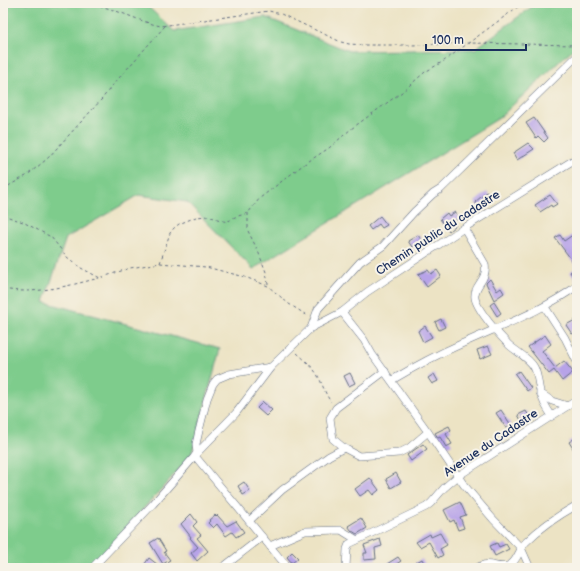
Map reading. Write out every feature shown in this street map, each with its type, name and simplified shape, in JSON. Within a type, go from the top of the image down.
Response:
[{"type":"street","points":[[92,568],[153,504],[196,454],[236,412],[271,367],[311,328],[318,309],[360,262],[383,246],[419,208],[577,56]]},
{"type":"street","name":"Chemin public du cadastre","points":[[311,328],[342,312],[367,292],[464,228],[577,158]]},
{"type":"street","points":[[464,228],[485,264],[485,276],[476,290],[475,297],[477,306],[509,345],[528,360],[535,368],[540,392],[552,416]]},
{"type":"street","points":[[392,380],[426,360],[545,307],[577,286]]},
{"type":"street","points":[[545,307],[565,338],[577,362]]},
{"type":"street","points":[[342,312],[364,340],[372,354],[392,380],[464,485],[493,519],[521,548],[530,568]]},
{"type":"street","points":[[271,367],[229,374],[217,379],[209,394],[196,444],[196,454],[249,522],[288,568]]},
{"type":"street","points":[[385,372],[336,408],[330,418],[335,442],[359,456],[399,453],[410,448],[428,432]]},
{"type":"street","points":[[540,392],[552,401],[568,406]]},
{"type":"street","name":"Avenue du Cadastre","points":[[357,540],[426,507],[432,503],[444,488],[458,476],[577,400]]},
{"type":"street","points":[[249,522],[282,490],[329,456],[344,448]]},
{"type":"street","points":[[477,568],[486,564],[501,567],[510,565],[516,558],[521,548],[534,534],[577,506]]},
{"type":"street","points":[[270,546],[305,531],[341,530],[357,540],[348,546],[346,568]]},
{"type":"street","points":[[222,568],[262,537]]},
{"type":"path","points":[[76,3],[99,6],[149,24],[166,26],[269,11],[282,14],[341,42],[349,44],[391,45],[470,43],[577,45]]},
{"type":"path","points":[[160,263],[170,232],[179,224],[196,217],[208,216],[228,222],[235,216],[248,213],[260,198],[303,165],[329,148],[351,129],[372,114],[376,109],[402,92],[425,72],[470,43],[523,3]]},
{"type":"path","points":[[3,189],[26,176],[47,159],[166,26]]},
{"type":"path","points":[[248,213],[248,231],[266,272],[268,286]]},
{"type":"path","points":[[3,215],[23,222],[51,236],[67,257],[81,268],[100,278]]},
{"type":"path","points":[[3,289],[12,291],[53,289],[100,278],[130,268],[160,263],[206,267],[245,277],[268,286],[289,304],[314,319]]},
{"type":"path","points":[[291,347],[307,361],[318,376],[326,394],[336,408]]},
{"type":"green space","points":[[3,3],[144,3],[174,31],[265,17],[349,51],[475,49],[537,3],[577,3],[577,45],[499,118],[253,269],[187,202],[139,195],[66,238],[44,302],[220,349],[191,456],[90,568],[3,568]]},
{"type":"building","points":[[534,118],[548,138],[544,142],[538,136],[536,138],[526,123]]},
{"type":"building","points":[[528,143],[534,149],[517,160],[513,153]]},
{"type":"building","points":[[487,192],[492,199],[480,209],[475,202]]},
{"type":"building","points":[[550,195],[557,204],[552,207],[551,205],[540,212],[535,205]]},
{"type":"building","points":[[455,212],[459,218],[453,222],[456,225],[449,231],[440,219],[447,213],[449,216]]},
{"type":"building","points":[[380,216],[387,225],[382,228],[379,224],[371,230],[368,226]]},
{"type":"building","points":[[574,234],[577,238],[577,267],[555,238],[560,235],[564,241]]},
{"type":"building","points":[[418,235],[422,241],[412,247],[408,241]]},
{"type":"building","points":[[577,267],[577,281],[576,281],[570,272]]},
{"type":"building","points":[[428,270],[431,274],[437,270],[441,276],[427,287],[418,274]]},
{"type":"building","points":[[490,279],[497,291],[501,288],[504,293],[494,300],[486,283]]},
{"type":"building","points":[[494,302],[501,313],[497,316],[490,305]]},
{"type":"building","points":[[441,319],[445,327],[439,330],[435,322]]},
{"type":"building","points":[[577,319],[577,331],[572,334],[566,325]]},
{"type":"building","points":[[425,326],[432,337],[423,342],[418,331]]},
{"type":"building","points":[[545,335],[551,344],[542,351],[555,368],[564,361],[573,372],[562,381],[554,370],[549,374],[528,347]]},
{"type":"building","points":[[488,346],[492,354],[480,359],[477,350]]},
{"type":"building","points":[[519,371],[531,388],[527,391],[515,374]]},
{"type":"building","points":[[350,373],[355,383],[349,386],[344,376]]},
{"type":"building","points":[[434,374],[438,381],[432,384],[428,378]]},
{"type":"building","points":[[263,402],[272,410],[266,416],[257,408]]},
{"type":"building","points":[[501,410],[511,425],[506,428],[496,413]]},
{"type":"building","points":[[526,411],[532,421],[524,425],[518,415]]},
{"type":"building","points":[[449,426],[451,430],[446,434],[452,444],[446,447],[440,437],[438,438],[435,433]]},
{"type":"building","points":[[577,437],[577,455],[569,442]]},
{"type":"building","points":[[423,444],[427,449],[411,461],[407,455]]},
{"type":"building","points":[[396,473],[401,482],[391,488],[386,479]]},
{"type":"building","points":[[370,478],[379,490],[373,495],[369,490],[360,496],[355,489]]},
{"type":"building","points":[[244,482],[250,491],[243,495],[238,486]]},
{"type":"building","points":[[460,502],[466,515],[460,517],[464,528],[458,530],[454,520],[450,522],[444,510]]},
{"type":"building","points":[[191,514],[197,522],[193,526],[201,535],[197,538],[208,551],[197,561],[191,553],[198,547],[181,524]]},
{"type":"building","points":[[217,515],[227,526],[236,521],[244,532],[236,537],[232,532],[226,536],[217,524],[213,528],[208,523],[210,521],[209,520]]},
{"type":"building","points":[[361,518],[367,528],[357,534],[348,526]]},
{"type":"building","points":[[440,533],[447,545],[440,549],[443,555],[438,558],[429,542],[420,547],[416,542],[430,534],[431,537]]},
{"type":"building","points":[[158,538],[166,551],[164,552],[170,560],[163,564],[150,543]]},
{"type":"building","points":[[380,539],[382,546],[375,548],[376,559],[364,560],[364,553],[367,553],[364,545]]},
{"type":"building","points":[[497,543],[499,547],[506,544],[509,549],[495,556],[490,546]]},
{"type":"building","points":[[292,552],[298,558],[292,563],[287,557]]},
{"type":"building","points":[[398,557],[401,561],[390,568],[387,564]]},
{"type":"building","points":[[149,558],[162,568],[142,568]]},
{"type":"building","points":[[422,559],[425,565],[418,568],[415,563]]}]
